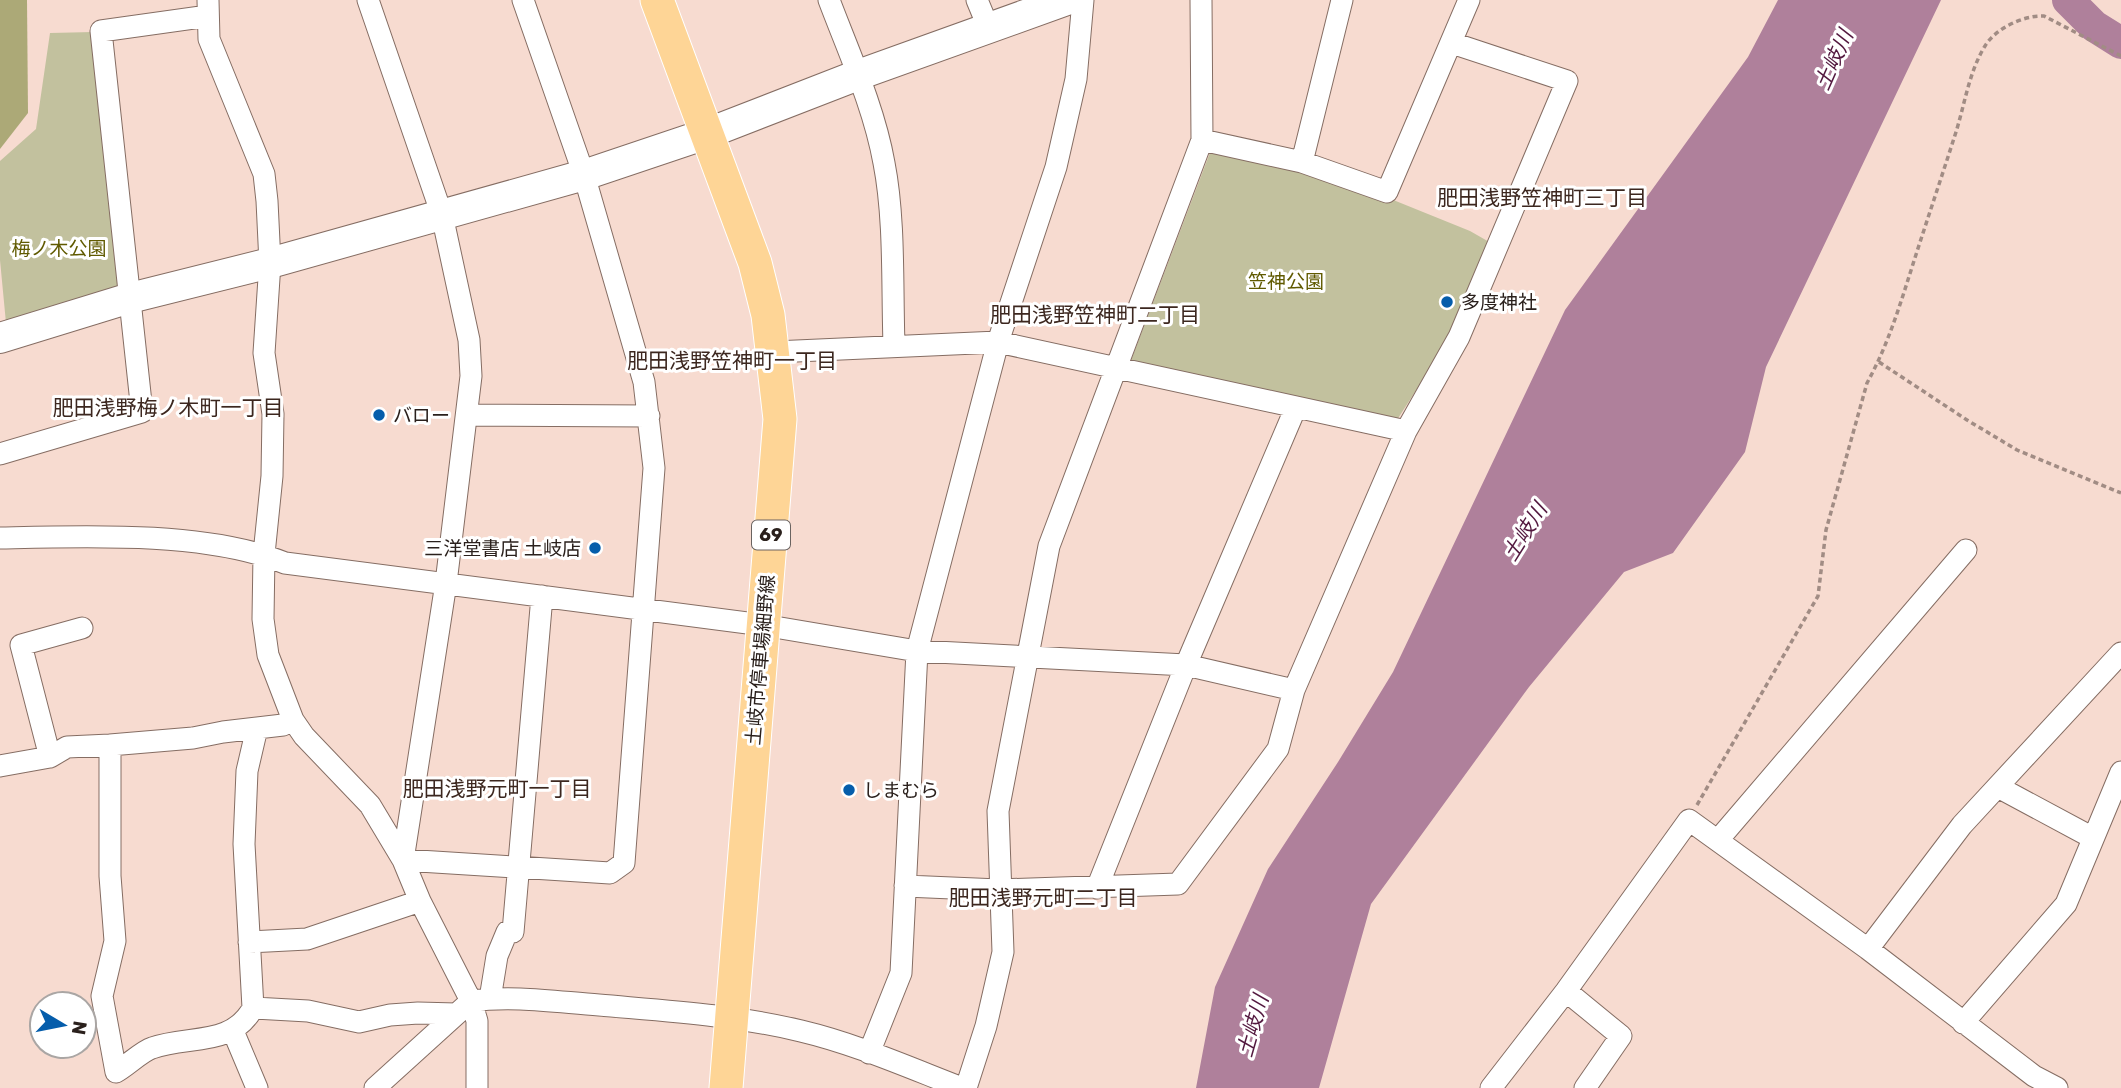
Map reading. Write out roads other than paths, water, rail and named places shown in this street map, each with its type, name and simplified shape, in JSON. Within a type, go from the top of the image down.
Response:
[{"type":"main road","name":"土岐市停車場細野線","points":[[657,0],[755,263],[774,352],[780,419],[726,1088]]},
{"type":"street","points":[[368,0],[442,215],[469,340],[471,376],[446,583],[403,860]]},
{"type":"street","points":[[403,860],[610,873],[624,863],[654,468],[649,416],[644,382],[583,175],[523,0]]},
{"type":"street","points":[[830,0],[858,75],[884,162],[888,195],[894,345]]},
{"type":"street","points":[[977,0],[989,29]]},
{"type":"street","points":[[0,338],[130,298],[270,263],[583,175],[706,134],[858,75],[1067,0]]},
{"type":"street","points":[[869,1052],[901,973],[917,651],[998,342],[1056,167],[1076,79],[1083,0]]},
{"type":"street","points":[[253,1008],[309,1011],[359,1022],[390,1015],[526,999],[731,1018],[801,1031],[869,1052],[964,1088],[986,1026],[1003,952],[998,811],[1049,546],[1202,140],[1201,0]]},
{"type":"street","points":[[1302,162],[1342,0]]},
{"type":"street","points":[[1202,140],[1302,162],[1387,192],[1469,0]]},
{"type":"street","points":[[0,454],[142,412],[101,31],[208,8],[209,40],[264,174],[270,263],[264,353],[273,414],[272,476],[264,554],[263,619],[268,655],[293,720],[370,805],[403,860],[420,901],[472,1005],[477,1021],[477,1088]]},
{"type":"street","points":[[905,886],[999,890],[1178,884],[1278,749],[1294,690],[1406,431],[1459,337],[1567,81],[1451,43]]},
{"type":"street","points":[[774,352],[998,342],[1406,431]]},
{"type":"street","points":[[1097,888],[1186,665],[1296,407]]},
{"type":"street","points":[[467,415],[649,416]]},
{"type":"street","points":[[0,538],[87,536],[179,541],[264,554],[285,563],[763,625],[917,651],[1186,665],[1294,690]]},
{"type":"street","points":[[1718,840],[1966,550]]},
{"type":"street","points":[[375,1088],[472,1005],[507,932],[513,932],[542,596]]},
{"type":"street","points":[[50,757],[21,645],[82,628]]},
{"type":"street","points":[[1868,949],[1962,825],[2121,653]]},
{"type":"street","points":[[0,766],[50,757],[67,747],[193,738],[282,725],[293,720]]},
{"type":"street","points":[[117,1080],[150,1048],[233,1031],[247,1020],[253,1008],[244,856],[247,771],[257,728]]},
{"type":"street","points":[[110,745],[110,876],[116,941],[102,996],[117,1080]]},
{"type":"street","points":[[1963,1023],[2066,904],[2121,772]]},
{"type":"street","points":[[1998,787],[2093,838]]},
{"type":"street","points":[[1491,1088],[1566,991],[1689,820],[1868,949],[2034,1076],[2057,1088]]},
{"type":"street","points":[[249,942],[307,939],[420,901]]},
{"type":"street","points":[[1566,991],[1621,1036],[1585,1088]]},
{"type":"street","points":[[233,1031],[257,1088]]},
{"type":"water","name":"土岐川","points":[[1778,0],[1941,0],[1766,367],[1745,452],[1673,553],[1624,572],[1529,687],[1371,904],[1319,1088],[1196,1088],[1215,987],[1268,869],[1393,672],[1565,310],[1748,57]]},
{"type":"waterway","points":[[2068,0],[2094,26],[2121,43]]},
{"type":"place","name":"多度神社","points":[[1447,302]]},
{"type":"place","name":"バロー","points":[[379,415]]},
{"type":"place","name":"三洋堂書店 土岐店","points":[[595,548]]},
{"type":"place","name":"しまむら","points":[[849,790]]},
{"type":"district","name":"肥田浅野笠神町三丁目","points":[[1542,198]]},
{"type":"district","name":"肥田浅野笠神町二丁目","points":[[1095,315]]},
{"type":"district","name":"肥田浅野笠神町一丁目","points":[[732,361]]},
{"type":"district","name":"肥田浅野梅ノ木町一丁目","points":[[168,408]]},
{"type":"district","name":"肥田浅野元町一丁目","points":[[497,789]]},
{"type":"district","name":"肥田浅野元町二丁目","points":[[1043,898]]},
{"type":"park label","name":"梅ノ木公園","points":[[59,248]]},
{"type":"park label","name":"笠神公園","points":[[1286,281]]}]
